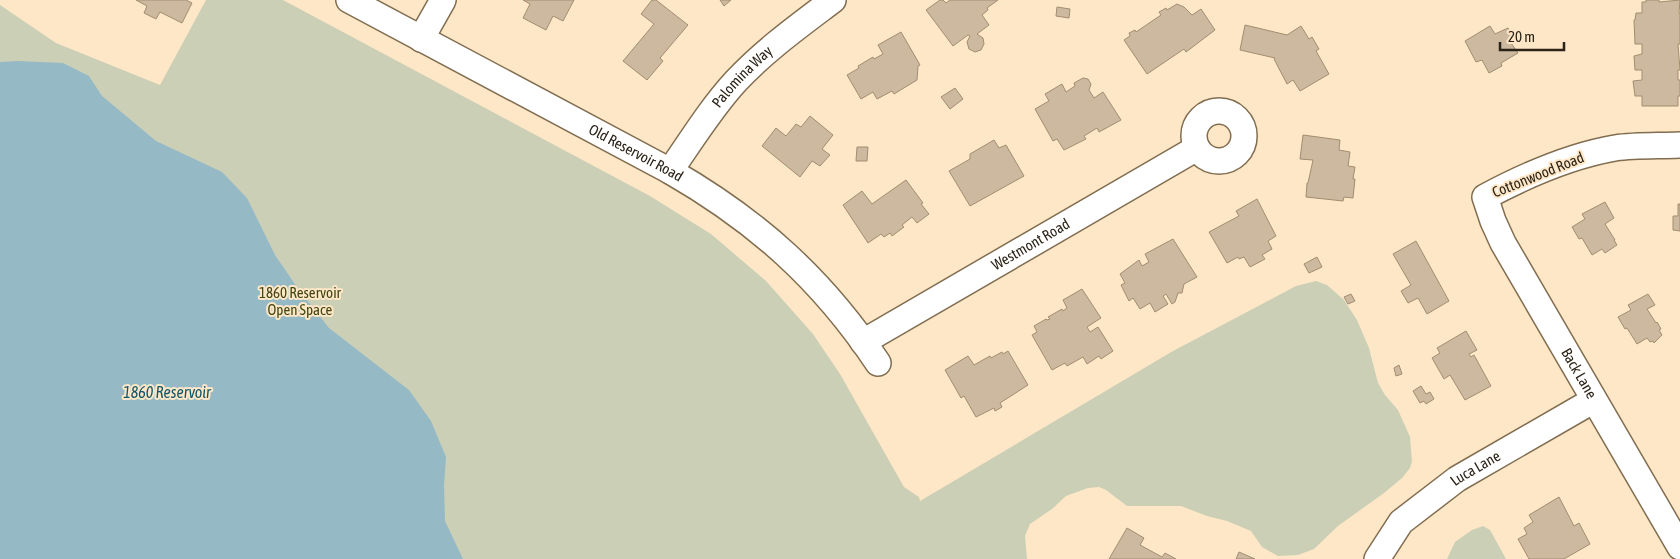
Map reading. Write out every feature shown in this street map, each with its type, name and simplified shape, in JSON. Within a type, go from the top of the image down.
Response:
[{"type":"street","name":"Old Reservoir Road","points":[[349,0],[705,191],[774,242],[805,272],[864,342],[878,363]]},
{"type":"street","points":[[421,39],[443,0]]},
{"type":"street","name":"Palomina Way","points":[[670,171],[713,108],[736,81],[789,33],[833,0]]},
{"type":"street","name":"Cottonwood Road","points":[[1485,197],[1513,182],[1568,160],[1593,153],[1617,148],[1680,145]]},
{"type":"street","name":"Westmont Road","points":[[864,342],[1197,148]]},
{"type":"street","name":"Back Lane","points":[[1485,197],[1493,221],[1504,243],[1680,547]]},
{"type":"street","name":"Luca Lane","points":[[1377,559],[1401,522],[1457,479],[1594,400]]},
{"type":"green space","name":"1860 Reservoir Open Space","points":[[206,0],[283,0],[650,196],[711,234],[766,281],[813,334],[840,374],[904,487],[919,497],[920,501],[1173,351],[1296,286],[1316,281],[1327,285],[1344,300],[1357,320],[1369,348],[1378,383],[1385,395],[1398,410],[1410,437],[1412,461],[1410,468],[1402,478],[1338,526],[1314,549],[1298,555],[1278,556],[1262,547],[1251,531],[1227,521],[1181,506],[1127,506],[1099,487],[1088,488],[1066,496],[1052,509],[1030,524],[1025,536],[1027,559],[0,559],[0,5],[56,43],[160,85]]},
{"type":"green space","points":[[1483,526],[1490,530],[1506,559],[1447,559],[1455,542],[1472,530]]},
{"type":"water","name":"1860 Reservoir","points":[[0,62],[63,63],[89,76],[102,96],[156,141],[222,172],[247,198],[275,255],[299,290],[329,328],[409,390],[431,421],[446,457],[444,485],[445,521],[463,559],[0,559]]},
{"type":"building","points":[[136,0],[186,0],[192,3],[182,23],[160,12],[156,19],[144,13],[147,6]]},
{"type":"building","points":[[523,0],[574,0],[563,21],[553,16],[546,30],[523,18],[530,4]]},
{"type":"building","points":[[652,0],[656,0],[688,25],[660,58],[663,61],[647,80],[623,61],[654,24],[641,14]]},
{"type":"building","points":[[720,0],[731,0],[724,6]]},
{"type":"building","points":[[940,0],[946,3],[950,0],[998,0],[987,8],[988,10],[982,15],[989,25],[977,34],[983,38],[984,44],[981,50],[975,52],[969,49],[967,42],[970,36],[968,35],[953,46],[926,10]]},
{"type":"building","points":[[1646,0],[1659,0],[1659,2],[1680,0],[1680,44],[1678,44],[1680,70],[1678,70],[1678,80],[1680,80],[1680,96],[1678,96],[1678,106],[1642,106],[1642,96],[1635,96],[1633,81],[1642,80],[1642,70],[1635,70],[1634,56],[1642,54],[1642,44],[1635,44],[1634,20],[1636,13],[1642,13],[1642,2],[1646,2]]},
{"type":"building","points":[[1177,4],[1184,7],[1192,15],[1201,9],[1215,30],[1186,52],[1184,49],[1147,74],[1124,40],[1130,36],[1129,33],[1135,30],[1136,32],[1161,15],[1159,12]]},
{"type":"building","points":[[1057,7],[1070,9],[1069,18],[1056,16]]},
{"type":"building","points":[[1245,25],[1287,35],[1301,26],[1309,39],[1312,37],[1319,49],[1316,51],[1329,74],[1300,91],[1293,80],[1287,84],[1275,58],[1240,50]]},
{"type":"building","points":[[1490,26],[1495,34],[1508,28],[1515,41],[1511,43],[1518,53],[1501,63],[1502,66],[1489,73],[1482,60],[1476,62],[1465,41]]},
{"type":"building","points":[[901,32],[920,65],[918,66],[917,80],[894,94],[892,91],[877,99],[873,92],[861,99],[847,75],[873,57],[874,59],[883,54],[878,45]]},
{"type":"building","points":[[1083,78],[1088,79],[1091,84],[1089,90],[1094,98],[1103,92],[1121,120],[1099,132],[1097,128],[1084,136],[1086,139],[1064,150],[1057,139],[1053,141],[1035,109],[1049,101],[1045,94],[1062,84],[1066,92],[1075,86],[1074,83]]},
{"type":"building","points":[[955,88],[963,99],[950,109],[941,97]]},
{"type":"building","points":[[810,116],[833,135],[822,149],[830,155],[820,166],[812,161],[800,177],[762,146],[776,128],[786,136],[796,124],[801,127]]},
{"type":"building","points":[[1303,135],[1340,140],[1339,150],[1350,152],[1348,166],[1355,167],[1353,198],[1344,197],[1343,201],[1306,197],[1307,183],[1313,160],[1300,159]]},
{"type":"building","points":[[994,140],[999,148],[1006,145],[1024,176],[970,206],[949,171],[970,159],[970,154]]},
{"type":"building","points":[[857,147],[868,147],[867,161],[856,161]]},
{"type":"building","points":[[906,180],[929,214],[917,223],[912,217],[902,225],[904,227],[892,236],[890,233],[884,237],[881,234],[868,243],[843,205],[862,191],[872,204]]},
{"type":"building","points":[[1257,199],[1276,236],[1268,241],[1272,249],[1262,255],[1265,259],[1250,267],[1244,257],[1239,259],[1238,257],[1227,263],[1209,232],[1239,216],[1236,211]]},
{"type":"building","points":[[1605,202],[1614,218],[1605,224],[1617,245],[1605,253],[1602,249],[1592,255],[1582,238],[1579,239],[1572,227],[1585,219],[1582,214]]},
{"type":"building","points":[[1678,204],[1680,204],[1680,231],[1673,230],[1673,216],[1678,216]]},
{"type":"building","points":[[1173,239],[1197,277],[1184,284],[1182,293],[1178,293],[1175,302],[1172,304],[1166,294],[1163,296],[1168,304],[1155,312],[1150,303],[1140,309],[1133,298],[1129,301],[1121,285],[1125,283],[1120,274],[1139,260],[1142,266],[1149,262],[1145,254]]},
{"type":"building","points":[[1416,241],[1449,301],[1427,314],[1418,298],[1408,303],[1401,291],[1411,285],[1393,254]]},
{"type":"building","points":[[1317,257],[1322,267],[1309,273],[1304,264]]},
{"type":"building","points":[[1082,289],[1101,318],[1087,327],[1090,332],[1098,327],[1113,351],[1101,359],[1099,356],[1087,364],[1083,357],[1067,366],[1065,363],[1052,370],[1032,335],[1037,332],[1034,326],[1046,319],[1050,319],[1048,317],[1062,309],[1063,311],[1067,308],[1063,300]]},
{"type":"building","points":[[1351,294],[1355,301],[1348,304],[1344,297]]},
{"type":"building","points":[[1648,294],[1655,305],[1647,309],[1657,322],[1662,335],[1654,343],[1653,341],[1650,342],[1647,338],[1637,344],[1618,317],[1631,310],[1628,305]]},
{"type":"building","points":[[1466,331],[1477,350],[1469,354],[1471,357],[1474,355],[1491,386],[1465,400],[1450,375],[1444,379],[1432,358],[1440,353],[1437,348]]},
{"type":"building","points":[[1008,351],[1028,385],[1000,403],[1002,407],[995,411],[994,408],[976,417],[964,396],[961,398],[945,370],[968,356],[974,365],[990,356],[991,358]]},
{"type":"building","points":[[1399,365],[1402,374],[1396,376],[1394,368]]},
{"type":"building","points":[[1421,386],[1426,394],[1430,392],[1434,399],[1426,404],[1424,401],[1420,403],[1413,391]]},
{"type":"building","points":[[1559,497],[1574,526],[1579,523],[1590,544],[1564,559],[1529,559],[1518,539],[1527,534],[1524,528],[1533,522],[1529,515]]},
{"type":"building","points":[[1127,528],[1144,538],[1140,545],[1162,557],[1165,553],[1176,559],[1109,559]]},
{"type":"building","points":[[1239,552],[1255,559],[1236,559]]}]
